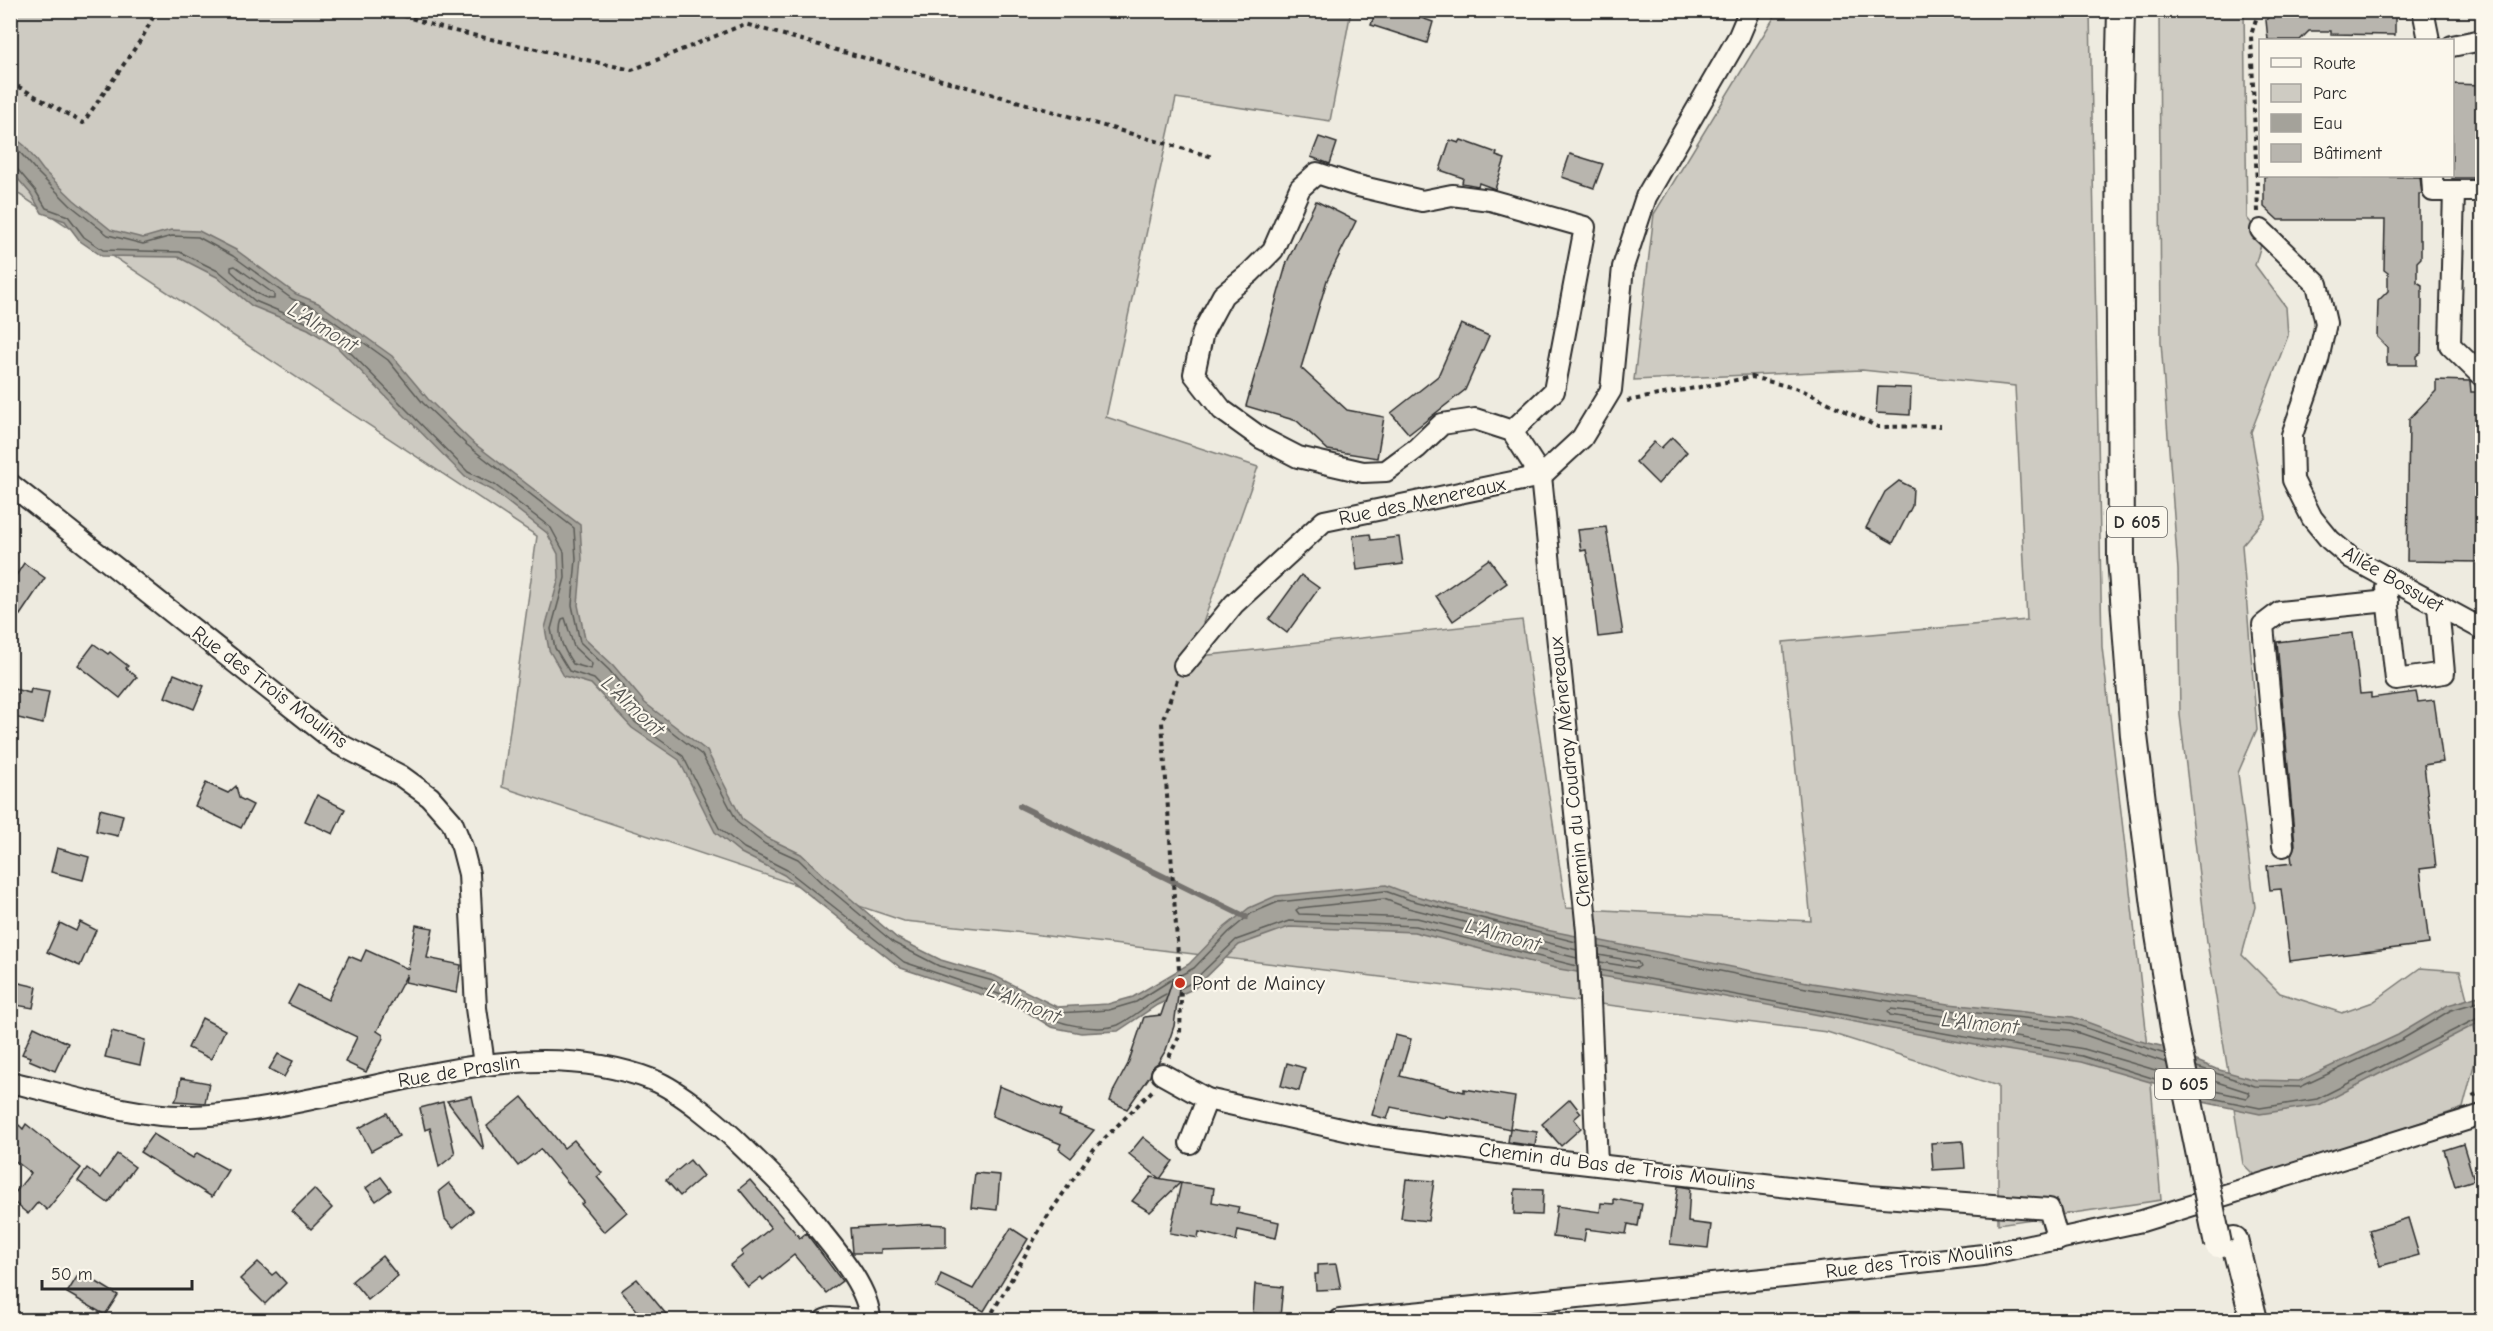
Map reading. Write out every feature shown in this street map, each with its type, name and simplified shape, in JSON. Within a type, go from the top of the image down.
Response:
[{"type":"main road","name":"D 605","points":[[2121,10],[2119,96],[2121,557],[2134,736],[2166,922]]},
{"type":"main road","name":"D 605","points":[[2136,10],[2133,330],[2138,572],[2174,1028],[2226,1242],[2238,1320]]},
{"type":"main road","name":"D 605","points":[[2226,1242],[2254,1320]]},
{"type":"street","points":[[1512,431],[1536,411],[1554,391],[1585,228],[1490,200],[1452,195],[1422,201],[1354,185],[1317,173],[1300,188],[1273,250],[1223,295],[1203,332],[1194,374],[1222,410],[1261,438],[1298,457],[1363,472],[1386,471],[1417,448],[1442,424],[1476,420],[1512,431],[1541,477],[1582,438],[1611,390],[1623,267],[1646,197],[1739,36],[1750,10]]},
{"type":"street","points":[[2423,10],[2429,39]]},
{"type":"street","points":[[2454,45],[2482,40]]},
{"type":"street","points":[[2432,177],[2433,191],[2482,191]]},
{"type":"street","points":[[2454,191],[2450,345],[2482,376]]},
{"type":"street","name":"Allée Bossuet","points":[[2261,230],[2317,284],[2326,323],[2318,360],[2292,435],[2293,480],[2312,518],[2330,540],[2351,558],[2482,629]]},
{"type":"street","name":"Rue des Menereaux","points":[[1184,665],[1234,604],[1324,521],[1541,477]]},
{"type":"street","name":"Chemin du Coudray Ménereaux","points":[[1541,477],[1587,931],[1597,1163]]},
{"type":"street","name":"Rue des Trois Moulins","points":[[10,484],[337,743],[401,776],[430,797],[452,822],[469,874],[476,1008],[484,1064]]},
{"type":"street","points":[[2384,577],[2396,680],[2444,673],[2438,606]]},
{"type":"street","points":[[2283,846],[2263,625],[2280,612],[2388,601]]},
{"type":"street","name":"Rue de Praslin","points":[[10,1082],[151,1114],[189,1117],[244,1113],[484,1064],[530,1060],[592,1063],[655,1080],[728,1132],[790,1193],[859,1284],[870,1309],[868,1320]]},
{"type":"street","name":"Chemin du Bas de Trois Moulins","points":[[1162,1074],[1208,1099],[1372,1136],[1527,1157],[1597,1163],[1869,1196],[2049,1209],[2058,1240]]},
{"type":"street","points":[[1190,1143],[1208,1099]]},
{"type":"street","name":"Rue des Trois Moulins","points":[[1340,1320],[1796,1276],[1983,1255],[2142,1221],[2482,1115]]},
{"type":"street","points":[[825,1320],[831,1318],[868,1320]]},
{"type":"path","points":[[10,82],[83,123],[142,38],[157,10]]},
{"type":"path","points":[[386,10],[445,29],[632,70],[745,24],[1213,157]]},
{"type":"path","points":[[2259,10],[2251,35],[2256,203],[2261,230]]},
{"type":"path","points":[[1602,405],[1752,377],[1802,390],[1878,427],[1941,426]]},
{"type":"path","points":[[988,1320],[1047,1217],[1094,1149],[1154,1089],[1179,1034],[1181,999],[1162,722],[1184,665]]},
{"type":"green space","points":[[10,11],[1351,11],[1330,121],[1176,98],[1106,417],[1258,467],[1191,657],[1522,620],[1566,908],[1811,921],[1783,642],[2027,620],[2015,386],[1862,370],[1634,380],[1654,214],[1778,11],[2090,11],[2102,647],[2147,1038],[2161,1200],[1998,1224],[1998,1086],[1827,1032],[1007,931],[904,921],[502,787],[537,536],[11,189]]},
{"type":"green space","points":[[2159,11],[2244,11],[2247,218],[2263,238],[2255,265],[2286,307],[2288,336],[2251,432],[2266,517],[2242,545],[2257,729],[2238,773],[2255,907],[2242,955],[2280,993],[2342,1013],[2373,1002],[2420,968],[2460,971],[2479,1046],[2463,1108],[2257,1178],[2243,1164],[2207,942],[2180,715],[2178,570],[2161,342]]},
{"type":"water","name":"L'Almont","points":[[10,134],[25,146],[43,170],[74,200],[111,230],[143,238],[171,230],[199,231],[236,250],[296,294],[318,303],[392,356],[428,399],[471,441],[580,525],[582,559],[578,605],[585,639],[613,665],[645,703],[707,751],[742,819],[768,838],[801,854],[897,938],[941,960],[995,976],[1057,1007],[1108,1004],[1133,997],[1189,964],[1225,927],[1249,908],[1276,896],[1386,885],[1412,895],[1546,930],[1812,983],[1949,1004],[2073,1017],[2136,1040],[2161,1046],[2216,1069],[2256,1080],[2299,1081],[2398,1035],[2448,1005],[2482,995],[2482,1021],[2319,1105],[2260,1114],[2179,1097],[2164,1086],[2081,1062],[1975,1045],[1710,994],[1559,969],[1414,932],[1289,927],[1239,945],[1195,988],[1157,1005],[1118,1031],[1081,1033],[1051,1027],[1019,1007],[901,968],[784,875],[741,853],[715,832],[679,760],[632,728],[591,684],[564,676],[549,650],[545,628],[559,578],[558,554],[547,533],[492,490],[465,477],[337,347],[308,329],[252,306],[217,277],[178,257],[102,256],[80,241],[65,221],[42,213],[31,194],[11,171]]},
{"type":"building","points":[[1376,10],[1399,10],[1433,22],[1427,43],[1371,25]]},
{"type":"building","points":[[2275,10],[2395,10],[2395,35],[2331,34],[2331,31],[2309,31],[2301,39],[2268,39],[2266,20]]},
{"type":"building","points":[[2454,84],[2482,85],[2482,178],[2452,178],[2454,177]]},
{"type":"building","points":[[1319,137],[1337,143],[1330,164],[1311,157]]},
{"type":"building","points":[[1450,140],[1459,143],[1461,140],[1497,153],[1496,156],[1505,159],[1495,189],[1479,183],[1478,186],[1462,183],[1463,178],[1440,170]]},
{"type":"building","points":[[1570,154],[1603,164],[1594,188],[1562,177]]},
{"type":"building","points":[[2264,177],[2420,177],[2421,258],[2417,262],[2417,282],[2422,285],[2422,306],[2421,353],[2417,356],[2417,365],[2387,365],[2387,347],[2377,337],[2378,301],[2388,291],[2388,273],[2384,270],[2385,220],[2278,220],[2264,207]]},
{"type":"building","points":[[1316,201],[1356,221],[1327,280],[1301,368],[1347,410],[1384,417],[1377,458],[1328,450],[1297,421],[1246,406],[1287,262]]},
{"type":"building","points":[[1461,324],[1489,336],[1465,390],[1409,434],[1391,413],[1438,376]]},
{"type":"building","points":[[2436,380],[2470,381],[2471,392],[2478,392],[2482,397],[2482,562],[2407,561],[2409,419],[2436,391]]},
{"type":"building","points":[[1878,387],[1911,388],[1910,415],[1876,413]]},
{"type":"building","points":[[1672,437],[1687,452],[1658,484],[1636,462],[1654,442],[1661,448]]},
{"type":"building","points":[[1899,481],[1913,488],[1912,506],[1893,543],[1866,528],[1885,492]]},
{"type":"building","points":[[1606,527],[1623,634],[1598,637],[1589,564],[1586,550],[1581,551],[1578,530]]},
{"type":"building","points":[[1370,534],[1371,540],[1399,537],[1403,564],[1357,570],[1353,536]]},
{"type":"building","points":[[1489,559],[1507,583],[1453,621],[1436,596]]},
{"type":"building","points":[[24,563],[45,578],[20,615],[10,606],[10,585]]},
{"type":"building","points":[[1301,575],[1319,588],[1287,633],[1269,619]]},
{"type":"building","points":[[2353,633],[2360,694],[2371,693],[2371,698],[2416,692],[2418,702],[2434,700],[2443,762],[2424,765],[2436,867],[2420,869],[2429,944],[2290,961],[2281,889],[2270,890],[2267,866],[2292,863],[2291,855],[2295,845],[2277,642]]},
{"type":"building","points":[[94,644],[108,654],[110,652],[128,666],[126,668],[137,677],[120,698],[78,665]]},
{"type":"building","points":[[174,674],[204,686],[194,709],[165,697]]},
{"type":"building","points":[[14,689],[30,693],[31,689],[49,692],[43,724],[10,716]]},
{"type":"building","points":[[206,783],[228,793],[236,786],[239,798],[253,805],[241,828],[195,806]]},
{"type":"building","points":[[317,795],[345,809],[333,834],[305,821]]},
{"type":"building","points":[[100,809],[123,815],[118,836],[96,831]]},
{"type":"building","points":[[57,848],[89,857],[83,880],[51,872]]},
{"type":"building","points":[[80,922],[96,930],[80,966],[47,952],[60,923],[76,931]]},
{"type":"building","points":[[416,925],[433,928],[427,958],[461,965],[457,993],[405,982],[407,974],[377,1031],[383,1035],[383,1038],[366,1072],[345,1062],[357,1037],[288,1004],[298,985],[328,1000],[349,956],[361,961],[366,950],[408,969]]},
{"type":"building","points":[[1173,979],[1180,981],[1174,1026],[1166,1050],[1127,1109],[1110,1101],[1113,1092],[1128,1064],[1144,1017],[1161,1015]]},
{"type":"building","points":[[15,982],[37,987],[33,1008],[10,1004]]},
{"type":"building","points":[[202,1018],[225,1030],[211,1059],[188,1048]]},
{"type":"building","points":[[34,1027],[68,1043],[55,1071],[29,1060],[30,1057],[22,1054]]},
{"type":"building","points":[[112,1031],[145,1040],[140,1065],[105,1057]]},
{"type":"building","points":[[1395,1035],[1411,1039],[1400,1076],[1464,1092],[1464,1089],[1515,1097],[1510,1128],[1537,1132],[1535,1146],[1508,1142],[1510,1129],[1474,1121],[1446,1116],[1445,1118],[1391,1107],[1387,1119],[1372,1115]]},
{"type":"building","points":[[278,1054],[293,1061],[284,1077],[269,1069]]},
{"type":"building","points":[[1287,1063],[1305,1068],[1299,1091],[1281,1086]]},
{"type":"building","points":[[181,1078],[209,1083],[205,1103],[175,1101]]},
{"type":"building","points":[[999,1086],[1061,1111],[1059,1116],[1094,1130],[1071,1158],[1059,1149],[1061,1144],[992,1116]]},
{"type":"building","points":[[472,1096],[484,1150],[447,1101]]},
{"type":"building","points":[[522,1097],[564,1148],[574,1140],[602,1173],[597,1177],[627,1212],[604,1232],[581,1204],[584,1202],[540,1149],[518,1166],[487,1126]]},
{"type":"building","points":[[1570,1099],[1581,1113],[1574,1119],[1581,1128],[1561,1146],[1542,1124]]},
{"type":"building","points":[[443,1102],[455,1154],[439,1167],[430,1128],[425,1130],[420,1108]]},
{"type":"building","points":[[387,1113],[399,1136],[371,1151],[359,1128]]},
{"type":"building","points":[[26,1124],[81,1168],[47,1210],[38,1202],[28,1214],[10,1199],[31,1173],[10,1157],[10,1135],[19,1125],[23,1129]]},
{"type":"building","points":[[153,1134],[193,1158],[197,1153],[228,1170],[212,1197],[140,1152]]},
{"type":"building","points":[[1143,1137],[1173,1161],[1160,1179],[1129,1154]]},
{"type":"building","points":[[1963,1141],[1965,1168],[1933,1170],[1931,1143]]},
{"type":"building","points":[[2463,1144],[2474,1180],[2455,1186],[2444,1150]]},
{"type":"building","points":[[117,1154],[135,1167],[108,1203],[78,1181],[87,1168],[100,1178]]},
{"type":"building","points":[[690,1160],[703,1176],[680,1196],[666,1180]]},
{"type":"building","points":[[975,1173],[1000,1175],[997,1210],[971,1207]]},
{"type":"building","points":[[381,1177],[391,1190],[376,1201],[366,1188]]},
{"type":"building","points":[[1151,1177],[1181,1182],[1150,1212],[1132,1201]]},
{"type":"building","points":[[1406,1179],[1434,1181],[1428,1221],[1401,1218]]},
{"type":"building","points":[[750,1180],[800,1238],[806,1233],[842,1281],[826,1293],[794,1255],[763,1280],[761,1277],[748,1287],[730,1265],[743,1255],[741,1252],[771,1228],[739,1189]]},
{"type":"building","points":[[449,1183],[473,1211],[453,1228],[445,1219],[439,1191]]},
{"type":"building","points":[[1181,1183],[1214,1188],[1212,1202],[1239,1207],[1237,1213],[1279,1222],[1276,1238],[1238,1230],[1236,1241],[1199,1232],[1198,1238],[1170,1233]]},
{"type":"building","points":[[1678,1186],[1690,1188],[1688,1222],[1711,1225],[1708,1248],[1670,1244]]},
{"type":"building","points":[[314,1189],[332,1208],[311,1229],[292,1211]]},
{"type":"building","points":[[1515,1189],[1543,1190],[1542,1215],[1514,1214]]},
{"type":"building","points":[[1614,1199],[1642,1204],[1638,1226],[1628,1224],[1626,1234],[1586,1229],[1584,1241],[1553,1237],[1557,1206],[1600,1212],[1601,1203],[1614,1204]]},
{"type":"building","points":[[2408,1218],[2419,1255],[2380,1266],[2369,1230]]},
{"type":"building","points":[[946,1225],[946,1247],[881,1249],[881,1253],[853,1253],[851,1228]]},
{"type":"building","points":[[1011,1228],[1028,1239],[984,1311],[936,1287],[941,1274],[973,1289]]},
{"type":"building","points":[[382,1256],[398,1276],[368,1300],[352,1281]]},
{"type":"building","points":[[258,1262],[272,1275],[276,1272],[286,1283],[265,1304],[240,1279]]},
{"type":"building","points":[[1336,1264],[1341,1289],[1316,1290],[1315,1274],[1318,1274],[1318,1265]]},
{"type":"building","points":[[80,1272],[118,1295],[105,1315],[67,1293]]},
{"type":"building","points":[[637,1279],[671,1320],[645,1320],[621,1291]]},
{"type":"building","points":[[1255,1284],[1283,1287],[1280,1317],[1253,1313]]},
{"type":"waterway","points":[[1020,806],[1246,917]]},
{"type":"place","name":"Pont de Maincy","points":[[1180,983]]}]
